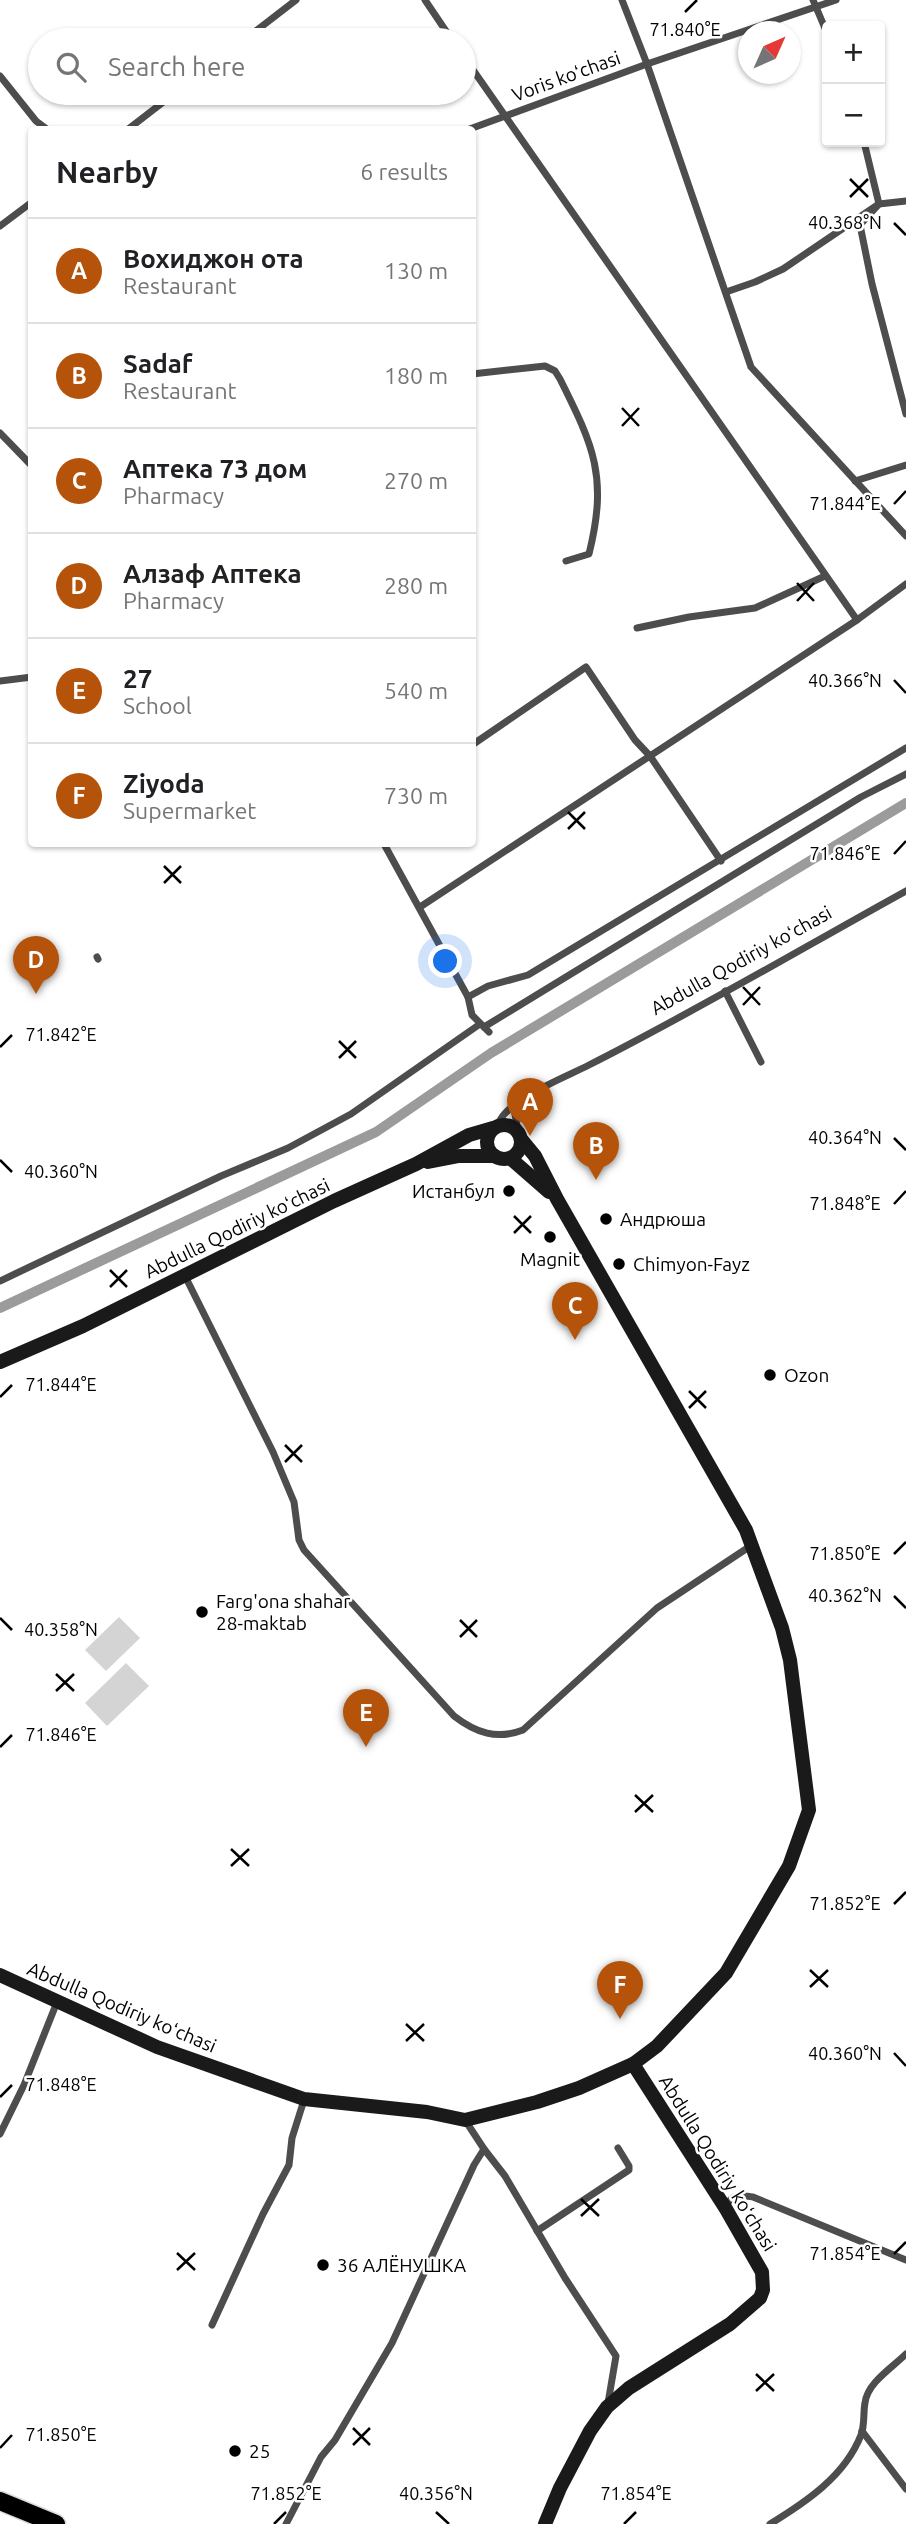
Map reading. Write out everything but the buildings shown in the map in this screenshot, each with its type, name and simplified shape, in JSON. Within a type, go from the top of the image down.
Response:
[{"type":"main road","points":[[0,2501],[56,2524]]},
{"type":"street","points":[[260,28],[296,0]]},
{"type":"street","points":[[425,0],[444,28]]},
{"type":"street","points":[[622,0],[647,64],[751,367],[906,536]]},
{"type":"street","name":"Voris koʻchasi","points":[[476,126],[814,4],[836,0]]},
{"type":"street","points":[[814,4],[822,22]]},
{"type":"street","points":[[476,75],[857,620]]},
{"type":"street","points":[[0,76],[43,126]]},
{"type":"street","points":[[132,126],[159,105]]},
{"type":"street","points":[[865,147],[879,204]]},
{"type":"street","points":[[726,292],[783,270],[879,204],[906,201]]},
{"type":"street","points":[[879,204],[860,225],[872,284],[906,414]]},
{"type":"street","points":[[0,226],[28,205]]},
{"type":"street","points":[[476,374],[545,366],[555,371],[560,379],[594,454],[598,498],[597,521],[589,554],[566,561]]},
{"type":"street","points":[[0,433],[28,462]]},
{"type":"street","points":[[855,481],[906,466]]},
{"type":"street","points":[[637,628],[755,608],[825,576]]},
{"type":"street","points":[[420,907],[857,620],[906,584]]},
{"type":"street","points":[[476,743],[586,667],[721,861]]},
{"type":"street","points":[[0,681],[28,678]]},
{"type":"street","points":[[468,997],[488,986],[528,975],[906,748]]},
{"type":"street","points":[[0,1281],[221,1176],[288,1148],[340,1120],[484,1028],[861,797],[906,774]]},
{"type":"street","points":[[386,847],[468,997],[472,1015],[484,1028]]},
{"type":"street","name":"Abdulla Qodiriy koʻchasi","points":[[0,1362],[83,1326],[416,1164],[469,1135],[495,1127],[503,1115],[520,1102],[906,891]]},
{"type":"street","points":[[725,991],[761,1062]]},
{"type":"street","points":[[510,1158],[519,1150],[515,1114],[520,1102]]},
{"type":"street","points":[[495,1156],[487,1143],[495,1127],[509,1125],[519,1135]]},
{"type":"street","name":"Abdulla Qodiriy koʻchasi","points":[[0,1975],[157,2047],[304,2099],[427,2112],[465,2120],[569,2092],[633,2064],[657,2046],[726,1973],[789,1866],[809,1810],[790,1660],[782,1628],[746,1530],[531,1150],[519,1135]]},
{"type":"street","name":"Abdulla Qodiriy koʻchasi","points":[[416,1164],[458,1156],[510,1158],[556,1197]]},
{"type":"street","points":[[185,1275],[273,1452],[294,1502],[299,1540],[304,1550],[454,1716],[473,1729],[502,1736],[523,1730],[657,1608],[752,1545]]},
{"type":"street","points":[[0,2134],[24,2085],[57,2001]]},
{"type":"street","name":"Abdulla Qodiriy koʻchasi","points":[[545,2524],[584,2442],[607,2407],[629,2388],[730,2324],[761,2298],[764,2281],[762,2272],[737,2238],[726,2209],[633,2064]]},
{"type":"street","points":[[212,2325],[263,2214],[289,2165],[292,2138],[304,2099]]},
{"type":"street","points":[[465,2120],[505,2176],[616,2356],[607,2407]]},
{"type":"street","points":[[537,2231],[629,2170],[618,2148]]},
{"type":"street","points":[[286,2524],[321,2457],[335,2440],[392,2343],[474,2165],[484,2150]]},
{"type":"street","points":[[726,2209],[729,2200],[738,2195],[754,2197],[906,2260]]},
{"type":"street","points":[[770,2524],[805,2503],[835,2475],[854,2449],[862,2431],[865,2400],[869,2390],[906,2354]]},
{"type":"street","points":[[862,2431],[906,2489]]},
{"type":"shaded area","points":[[119,1617],[140,1638],[106,1671],[85,1650]]},
{"type":"shaded area","points":[[126,1663],[149,1686],[107,1726],[85,1703]]},
{"type":"waterway","points":[[0,1308],[376,1132],[491,1053],[906,803]]},
{"type":"place","name":"Алзаф Аптека","points":[[36,994]]},
{"type":"place","name":"Вохиджон ота","points":[[530,1136]]},
{"type":"place","name":"Sadaf","points":[[596,1180]]},
{"type":"place","name":"Истанбул","points":[[509,1191]]},
{"type":"place","name":"Андрюша","points":[[606,1219]]},
{"type":"place","name":"Magnit","points":[[550,1237]]},
{"type":"place","name":"Chimyon-Fayz","points":[[619,1264]]},
{"type":"place","name":"Аптека 73 дом","points":[[575,1340]]},
{"type":"place","name":"Ozon","points":[[770,1375]]},
{"type":"place","name":"Farg'ona shahar 28-maktab","points":[[202,1612]]},
{"type":"place","name":"27","points":[[366,1747]]},
{"type":"place","name":"Ziyoda","points":[[620,2019]]},
{"type":"place","name":"36 АЛЁНУШКА","points":[[323,2265]]},
{"type":"place","name":"25","points":[[235,2451]]}]
